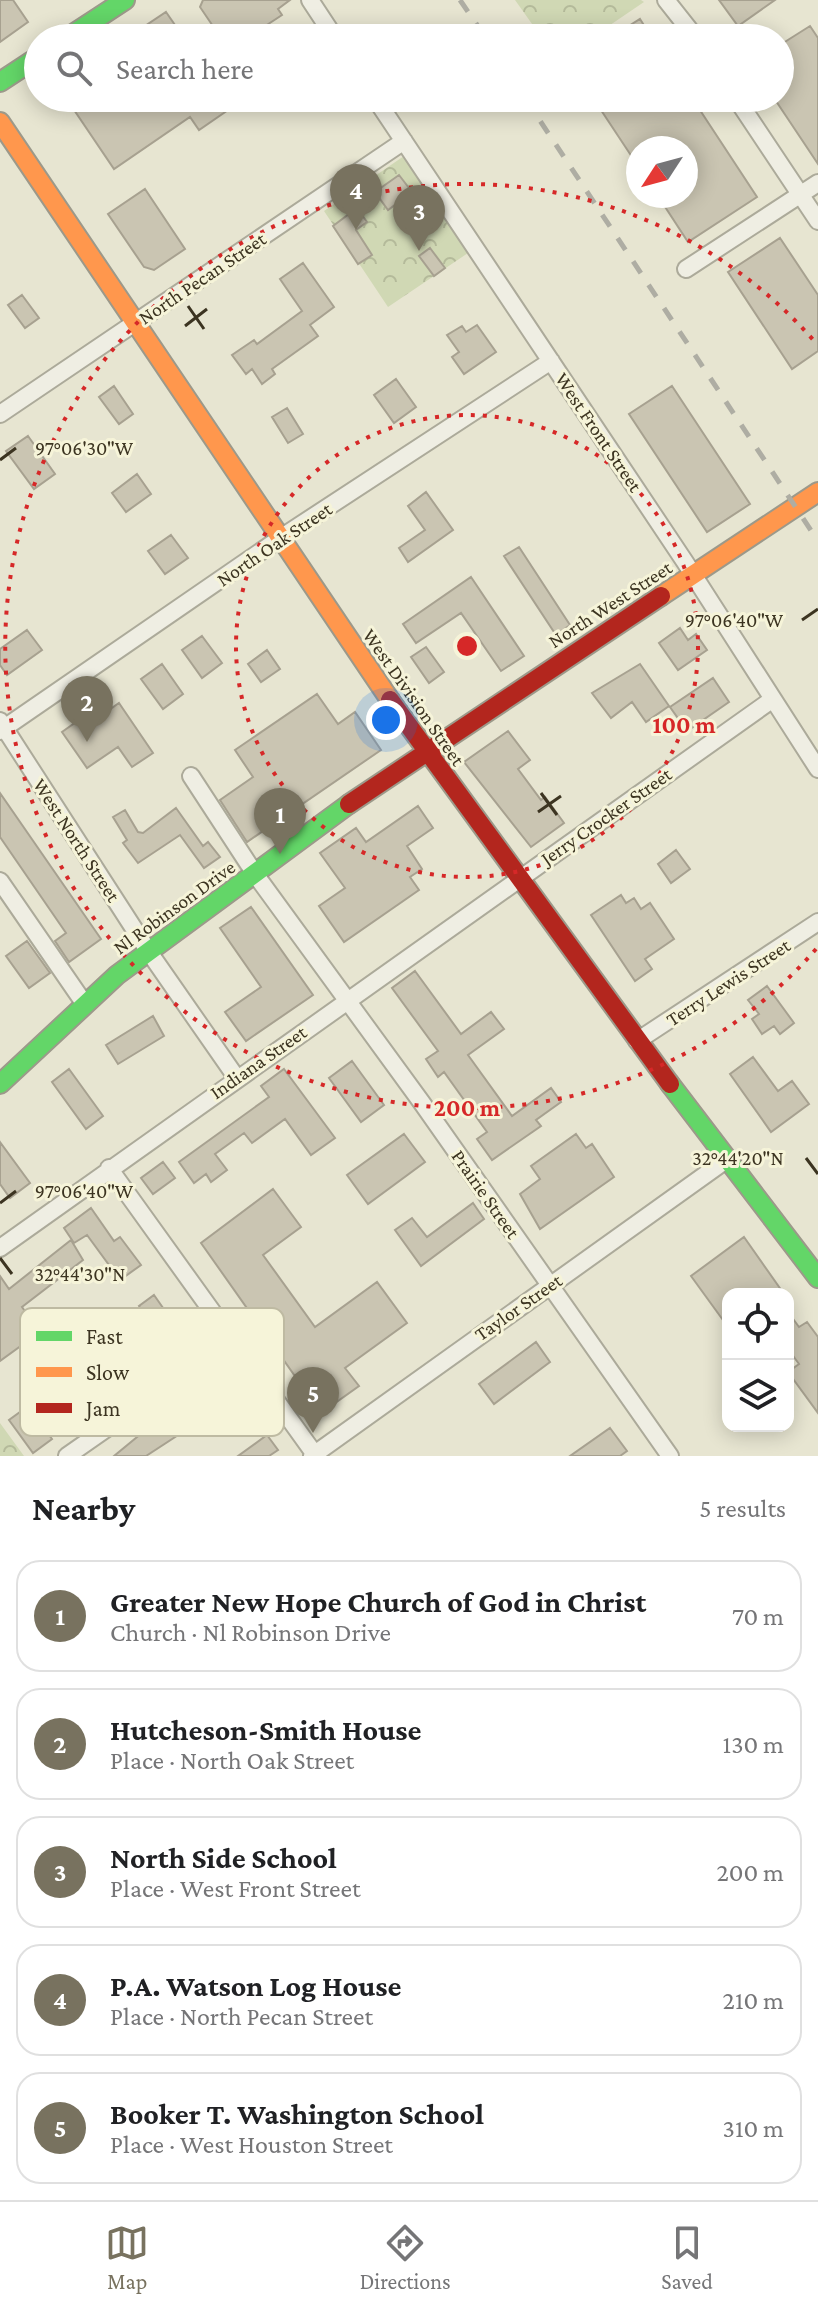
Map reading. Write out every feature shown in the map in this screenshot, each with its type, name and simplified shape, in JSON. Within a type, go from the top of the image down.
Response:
[{"type":"main road","points":[[88,24],[125,0]]},
{"type":"main road","points":[[0,82],[24,66]]},
{"type":"main road","name":"West Division Street","points":[[0,122],[426,754],[726,1160],[818,1278]]},
{"type":"main road","name":"North West Street","points":[[426,754],[818,492]]},
{"type":"main road","name":"Nl Robinson Drive","points":[[0,1084],[84,1003],[149,952],[337,812],[426,754]]},
{"type":"street","points":[[310,0],[326,24]]},
{"type":"street","points":[[666,0],[685,24]]},
{"type":"street","name":"West Front Street","points":[[384,112],[694,575],[818,769]]},
{"type":"street","points":[[745,112],[818,221]]},
{"type":"street","name":"North Pecan Street","points":[[0,414],[404,141]]},
{"type":"street","points":[[686,269],[818,183]]},
{"type":"street","name":"North Oak Street","points":[[1,727],[279,539],[551,361]]},
{"type":"street","name":"Jerry Crocker Street","points":[[518,879],[773,699]]},
{"type":"street","name":"West North Street","points":[[1,727],[149,952],[236,1077]]},
{"type":"street","name":"Prairie Street","points":[[191,776],[255,874],[670,1456]]},
{"type":"street","name":"Indiana Street","points":[[0,1248],[518,879]]},
{"type":"street","points":[[0,881],[84,1003]]},
{"type":"street","name":"Terry Lewis Street","points":[[637,1041],[818,922]]},
{"type":"street","name":"Taylor Street","points":[[314,1455],[726,1160]]},
{"type":"street","points":[[109,1168],[209,1308]]},
{"type":"street","points":[[284,1413],[314,1455]]},
{"type":"street","points":[[67,1456],[96,1436]]},
{"type":"green space","points":[[515,0],[644,2],[612,24],[532,24]]},
{"type":"green space","points":[[404,156],[468,253],[388,307],[324,211]]},
{"type":"green space","points":[[0,1423],[24,1456],[0,1456]]},
{"type":"building","points":[[0,0],[13,0],[28,22],[0,42]]},
{"type":"building","points":[[203,0],[290,0],[278,9],[282,15],[268,24],[212,24],[200,7]]},
{"type":"building","points":[[719,0],[775,0],[741,24],[737,24]]},
{"type":"building","points":[[166,12],[174,24],[148,24]]},
{"type":"building","points":[[810,26],[818,38],[818,164],[783,112],[794,112],[794,36]]},
{"type":"building","points":[[75,112],[225,112],[199,130],[190,117],[114,169]]},
{"type":"building","points":[[602,112],[701,112],[757,197],[688,242],[666,208],[698,208],[698,136],[626,136],[626,148]]},
{"type":"building","points":[[399,175],[412,192],[388,210],[375,192]]},
{"type":"building","points":[[145,189],[185,249],[154,270],[144,267],[108,214]]},
{"type":"building","points":[[357,208],[367,222],[356,230],[372,255],[358,264],[333,226]]},
{"type":"building","points":[[780,238],[818,295],[818,351],[792,369],[728,272]]},
{"type":"building","points":[[430,248],[445,268],[434,276],[419,256]]},
{"type":"building","points":[[303,263],[334,307],[310,325],[318,336],[272,369],[275,374],[262,384],[252,369],[246,374],[232,355],[254,340],[257,344],[302,311],[280,279]]},
{"type":"building","points":[[22,295],[39,318],[25,328],[8,305]]},
{"type":"building","points":[[477,325],[496,352],[464,374],[452,357],[459,352],[447,335],[462,326],[466,332]]},
{"type":"building","points":[[396,379],[416,407],[394,423],[374,395]]},
{"type":"building","points":[[114,386],[133,414],[119,424],[99,397]]},
{"type":"building","points":[[672,386],[750,504],[707,532],[629,414]]},
{"type":"building","points":[[287,408],[303,434],[288,443],[272,417]]},
{"type":"building","points":[[28,436],[55,474],[34,489],[6,451]]},
{"type":"building","points":[[137,474],[151,494],[126,512],[112,493]]},
{"type":"building","points":[[426,492],[453,530],[408,562],[399,548],[425,530],[408,506]]},
{"type":"building","points":[[171,535],[188,558],[165,574],[148,551]]},
{"type":"building","points":[[519,547],[570,625],[556,635],[504,556]]},
{"type":"building","points":[[471,577],[524,656],[501,671],[461,613],[416,643],[403,624]]},
{"type":"building","points":[[680,628],[688,640],[696,634],[707,650],[678,670],[659,643]]},
{"type":"building","points":[[27,630],[42,650],[7,675],[0,665],[0,649]]},
{"type":"building","points":[[202,636],[222,663],[202,678],[182,650]]},
{"type":"building","points":[[426,647],[444,672],[429,683],[411,657]]},
{"type":"building","points":[[267,650],[280,669],[261,682],[248,664]]},
{"type":"building","points":[[162,664],[183,694],[163,709],[141,679]]},
{"type":"building","points":[[640,664],[669,706],[646,722],[632,702],[611,718],[592,693]]},
{"type":"building","points":[[713,678],[729,702],[687,731],[670,707]]},
{"type":"building","points":[[317,694],[338,724],[355,712],[381,750],[247,842],[220,800],[253,777],[235,750]]},
{"type":"building","points":[[119,703],[153,753],[132,767],[118,747],[87,768],[62,732],[86,715],[91,723]]},
{"type":"building","points":[[508,731],[530,760],[518,769],[541,800],[545,797],[564,823],[531,847],[464,762]]},
{"type":"building","points":[[0,793],[101,939],[69,962],[55,941],[66,933],[0,837]]},
{"type":"building","points":[[418,806],[433,828],[407,846],[422,869],[410,877],[419,890],[344,942],[319,906],[345,888],[320,853],[356,828],[366,842]]},
{"type":"building","points":[[176,808],[203,846],[208,842],[220,857],[204,868],[180,835],[138,863],[123,843],[127,840],[113,817],[125,810],[138,832],[143,833]]},
{"type":"building","points":[[676,850],[690,869],[671,883],[658,864]]},
{"type":"building","points":[[621,895],[626,903],[634,898],[641,909],[650,903],[674,939],[645,959],[652,969],[635,981],[591,915]]},
{"type":"building","points":[[251,907],[313,995],[246,1041],[225,1012],[261,987],[220,928]]},
{"type":"building","points":[[27,941],[50,973],[29,988],[6,956]]},
{"type":"building","points":[[415,971],[461,1034],[491,1012],[504,1029],[468,1055],[512,1116],[551,1088],[561,1102],[536,1120],[541,1126],[492,1160],[477,1139],[487,1132],[444,1072],[438,1077],[426,1059],[438,1051],[392,988]]},
{"type":"building","points":[[767,986],[794,1023],[780,1034],[774,1026],[762,1034],[752,1019],[759,1014],[748,1000]]},
{"type":"building","points":[[153,1016],[164,1036],[118,1064],[106,1045]]},
{"type":"building","points":[[753,1057],[778,1091],[792,1081],[809,1104],[771,1132],[730,1074]]},
{"type":"building","points":[[352,1061],[384,1105],[361,1122],[329,1078]]},
{"type":"building","points":[[69,1069],[103,1116],[86,1129],[52,1082]]},
{"type":"building","points":[[284,1069],[335,1138],[311,1155],[285,1119],[252,1143],[244,1133],[215,1154],[227,1170],[211,1182],[206,1174],[194,1183],[179,1162],[269,1097],[261,1086]]},
{"type":"building","points":[[404,1134],[425,1162],[368,1204],[347,1175]]},
{"type":"building","points":[[576,1134],[586,1148],[592,1144],[614,1177],[540,1229],[520,1194],[540,1179],[531,1166]]},
{"type":"building","points":[[0,1142],[30,1183],[10,1198],[0,1184]]},
{"type":"building","points":[[163,1162],[175,1178],[153,1194],[141,1178]]},
{"type":"building","points":[[273,1189],[301,1227],[263,1255],[315,1327],[377,1282],[407,1323],[345,1368],[359,1386],[321,1413],[284,1361],[284,1308],[247,1308],[201,1243]]},
{"type":"building","points":[[473,1203],[484,1219],[421,1266],[395,1230],[412,1218],[427,1237]]},
{"type":"building","points":[[91,1208],[114,1241],[120,1237],[141,1265],[120,1280],[87,1235],[74,1243],[64,1228]]},
{"type":"building","points":[[744,1237],[780,1288],[722,1288],[722,1319],[691,1276]]},
{"type":"building","points":[[71,1240],[83,1260],[20,1308],[20,1346],[0,1361],[0,1276],[9,1289]]},
{"type":"building","points":[[154,1295],[163,1308],[140,1308],[139,1306]]},
{"type":"building","points":[[794,1320],[799,1327],[807,1322],[818,1337],[818,1413],[794,1380],[794,1368],[799,1364],[794,1357]]},
{"type":"building","points":[[536,1342],[550,1362],[494,1404],[479,1384]]},
{"type":"building","points":[[20,1412],[20,1435],[9,1420]]},
{"type":"building","points":[[610,1428],[627,1451],[620,1456],[570,1456]]},
{"type":"building","points":[[21,1436],[50,1436],[52,1439],[33,1453]]},
{"type":"building","points":[[138,1436],[177,1436],[146,1456],[114,1456]]},
{"type":"building","points":[[266,1436],[278,1450],[269,1456],[238,1456]]},
{"type":"railway","points":[[460,0],[476,24]]},
{"type":"railway","points":[[534,112],[818,541]]},
{"type":"traffic: fast","points":[[88,24],[125,0]]},
{"type":"traffic: fast","points":[[0,82],[24,66]]},
{"type":"traffic: fast","points":[[0,1084],[117,975],[349,804]]},
{"type":"traffic: fast","points":[[670,1084],[818,1278]]},
{"type":"traffic: slow","points":[[0,122],[390,700]]},
{"type":"traffic: slow","points":[[661,596],[818,492]]},
{"type":"traffic: jam","points":[[349,804],[661,596]]},
{"type":"traffic: jam","points":[[390,700],[670,1084]]},
{"type":"place","name":"P.A. Watson Log House","points":[[356,230]]},
{"type":"place","name":"North Side School","points":[[419,251]]},
{"type":"place","name":"Hutcheson-Smith House","points":[[87,742]]},
{"type":"place","name":"Greater New Hope Church of God in Christ","points":[[280,854]]},
{"type":"place","name":"Booker T. Washington School","points":[[313,1433]]}]
